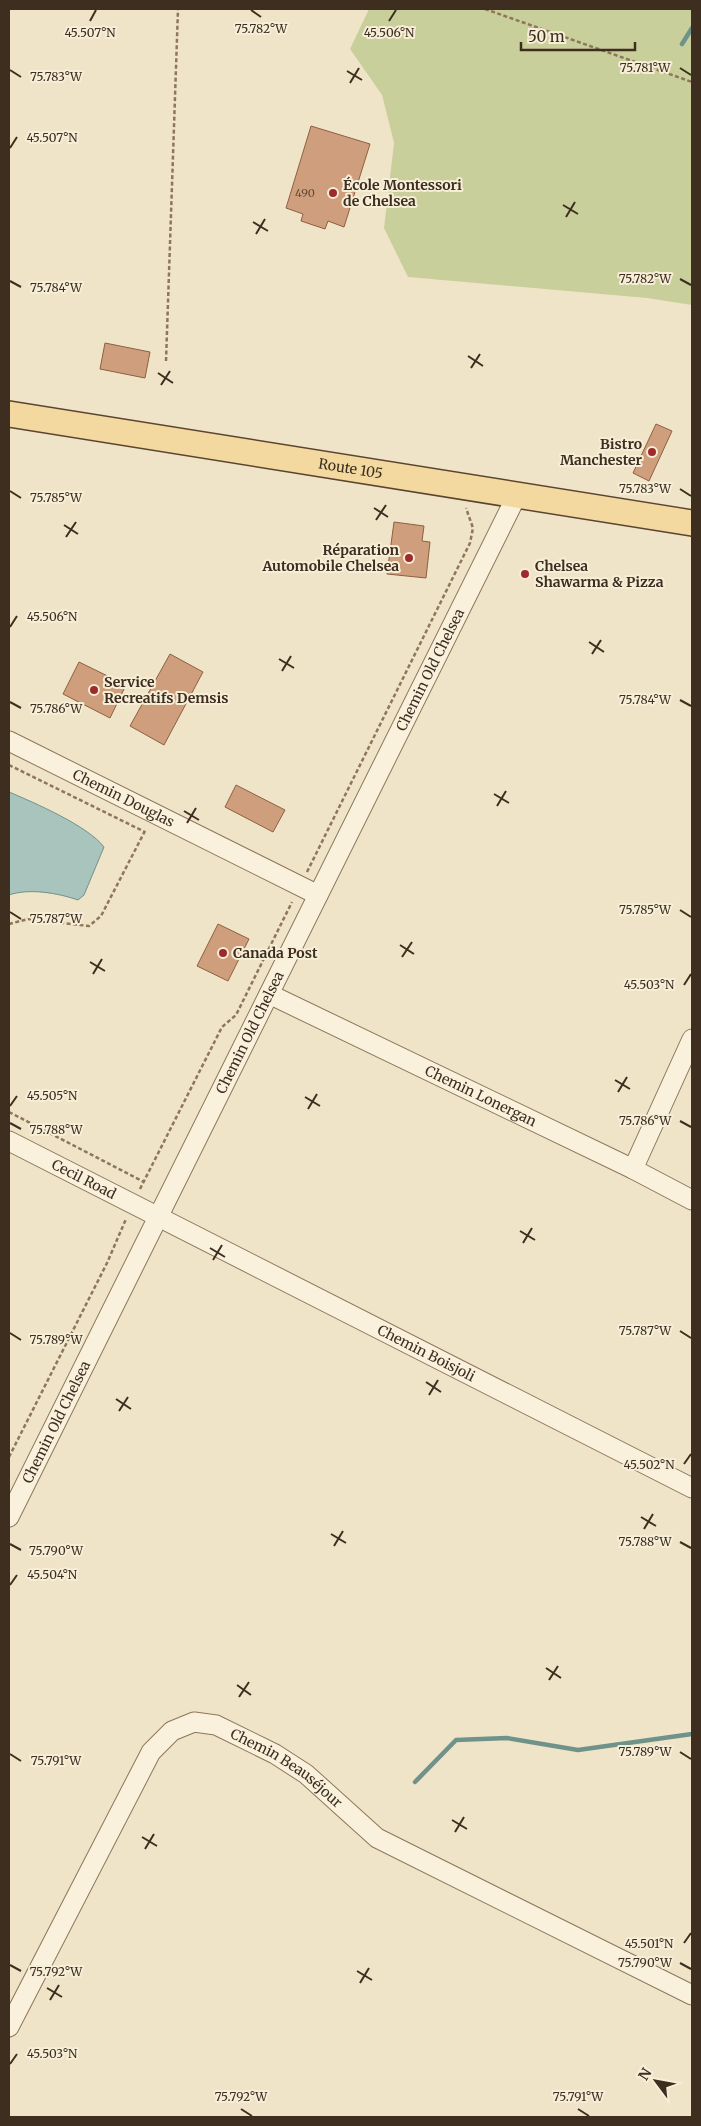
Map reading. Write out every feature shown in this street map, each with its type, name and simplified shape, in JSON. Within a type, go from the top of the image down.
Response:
[{"type":"main road","name":"Route 105","points":[[9,414],[692,523]]},
{"type":"street","name":"Chemin Old Chelsea","points":[[9,1517],[517,495]]},
{"type":"street","name":"Chemin Douglas","points":[[9,741],[318,895]]},
{"type":"street","name":"Chemin Lonergan","points":[[269,994],[632,1169],[692,1200]]},
{"type":"street","points":[[632,1169],[692,1039]]},
{"type":"street","name":"Cecil Road","points":[[9,1141],[159,1216]]},
{"type":"street","name":"Chemin Boisjoli","points":[[159,1216],[692,1488]]},
{"type":"street","name":"Chemin Beauséjour","points":[[9,2027],[152,1752],[172,1731],[194,1722],[216,1725],[275,1754],[306,1774],[378,1838],[692,1995]]},
{"type":"path","points":[[166,361],[178,9]]},
{"type":"path","points":[[485,9],[692,82]]},
{"type":"path","points":[[9,1457],[222,1027],[236,1015],[470,542],[473,528],[466,508],[468,504]]},
{"type":"path","points":[[9,765],[145,832]]},
{"type":"path","points":[[9,924],[28,919],[83,926],[93,924],[101,916],[154,814]]},
{"type":"path","points":[[9,1112],[144,1182]]},
{"type":"green space","points":[[369,9],[692,9],[692,305],[647,298],[408,277],[384,228],[394,143],[382,95],[350,49]]},
{"type":"water","points":[[9,792],[74,823],[104,847],[84,895],[78,900],[44,892],[25,892],[9,895]]},
{"type":"building","points":[[311,126],[370,144],[344,227],[328,221],[325,229],[301,221],[303,214],[286,208]]},
{"type":"building","points":[[105,343],[150,352],[145,378],[100,369]]},
{"type":"building","name":"Bistro Manchester","points":[[656,424],[672,431],[649,481],[633,473]]},
{"type":"building","name":"Réparation Automobile Chelsea","points":[[394,522],[424,526],[422,541],[430,542],[426,578],[387,574]]},
{"type":"building","points":[[170,654],[203,672],[164,745],[130,726]]},
{"type":"building","name":"Service Recreatifs Demsis","points":[[79,662],[126,685],[110,718],[63,694]]},
{"type":"building","points":[[236,785],[285,810],[273,832],[225,807]]},
{"type":"building","name":"Canada Post","points":[[218,924],[249,939],[228,981],[197,966]]},
{"type":"waterway","points":[[682,44],[692,28]]},
{"type":"waterway","points":[[415,1782],[456,1740],[507,1738],[578,1750],[692,1734]]},
{"type":"place","name":"École Montessori de Chelsea","points":[[333,193]]},
{"type":"place","name":"Bistro Manchester","points":[[652,452]]},
{"type":"place","name":"Réparation Automobile Chelsea","points":[[409,558]]},
{"type":"place","name":"Chelsea Shawarma & Pizza","points":[[525,574]]},
{"type":"place","name":"Service Recreatifs Demsis","points":[[94,690]]},
{"type":"place","name":"Canada Post","points":[[223,953]]}]
